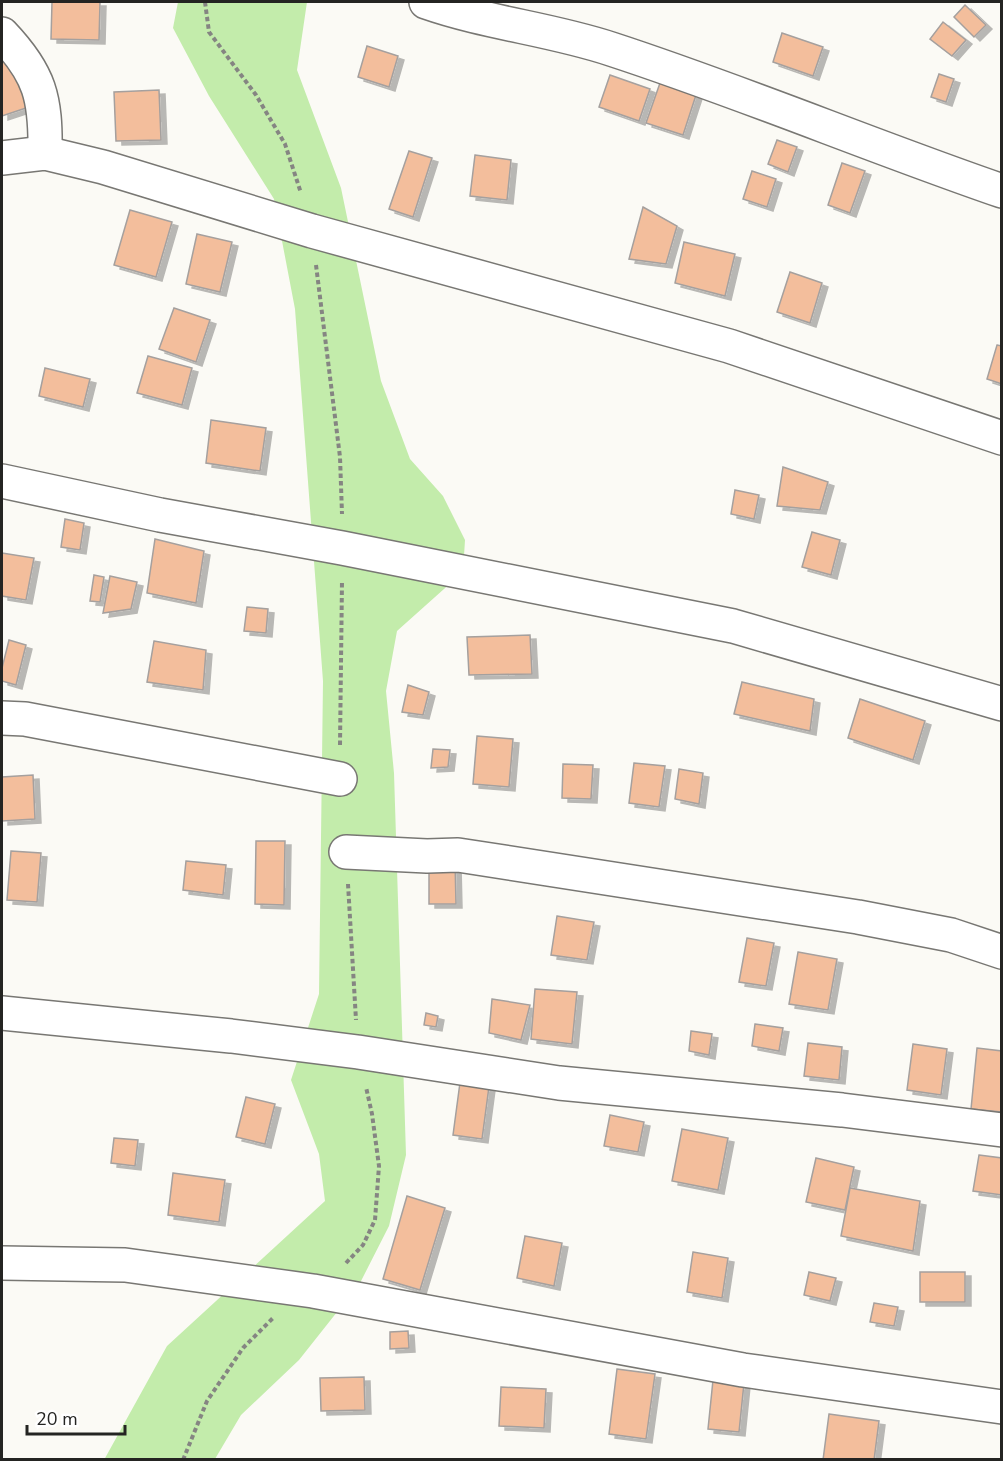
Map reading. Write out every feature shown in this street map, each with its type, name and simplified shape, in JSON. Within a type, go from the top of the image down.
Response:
[{"type":"street","points":[[426,2],[609,48],[1002,191]]},
{"type":"street","points":[[2,34],[21,53],[34,75],[45,117],[45,153]]},
{"type":"street","points":[[2,158],[45,153],[103,167],[312,231],[729,346],[1002,438]]},
{"type":"street","points":[[2,481],[160,515],[342,548],[734,626],[1002,704]]},
{"type":"street","points":[[2,718],[37,721],[340,779]]},
{"type":"street","points":[[346,852],[427,856],[458,855],[858,917],[951,935],[1002,952]]},
{"type":"street","points":[[2,1013],[358,1052],[559,1083],[842,1110],[1002,1130]]},
{"type":"street","points":[[2,1263],[125,1265],[313,1291],[743,1370],[1002,1407]]},
{"type":"green space","points":[[178,2],[307,2],[297,70],[341,188],[381,381],[410,459],[443,496],[465,540],[463,572],[397,631],[386,691],[394,773],[406,1155],[389,1226],[360,1283],[299,1360],[241,1415],[215,1459],[104,1460],[167,1346],[325,1201],[319,1154],[291,1080],[319,994],[323,681],[295,309],[274,199],[209,96],[173,28]]},
{"type":"building","points":[[52,2],[100,2],[99,40],[51,39]]},
{"type":"building","points":[[965,5],[986,25],[974,37],[954,17]]},
{"type":"building","points":[[943,22],[966,40],[952,56],[930,39]]},
{"type":"building","points":[[782,33],[823,47],[813,76],[773,62]]},
{"type":"building","points":[[367,46],[398,56],[389,87],[358,77]]},
{"type":"building","points":[[11,53],[29,107],[2,116],[2,56]]},
{"type":"building","points":[[939,74],[954,79],[946,102],[931,97]]},
{"type":"building","points":[[610,75],[650,89],[639,121],[599,107]]},
{"type":"building","points":[[660,83],[696,95],[683,135],[646,123]]},
{"type":"building","points":[[159,90],[161,140],[116,141],[114,92]]},
{"type":"building","points":[[777,140],[797,147],[788,172],[768,164]]},
{"type":"building","points":[[409,151],[432,158],[413,217],[389,209]]},
{"type":"building","points":[[475,155],[511,160],[507,200],[470,196]]},
{"type":"building","points":[[842,163],[865,171],[850,213],[828,205]]},
{"type":"building","points":[[752,171],[776,179],[767,207],[743,199]]},
{"type":"building","points":[[643,207],[677,226],[666,264],[629,259]]},
{"type":"building","points":[[130,210],[172,222],[156,277],[114,265]]},
{"type":"building","points":[[197,234],[232,242],[220,292],[186,284]]},
{"type":"building","points":[[684,242],[735,254],[725,296],[675,283]]},
{"type":"building","points":[[790,272],[822,283],[810,323],[777,312]]},
{"type":"building","points":[[174,308],[210,320],[196,362],[159,349]]},
{"type":"building","points":[[997,345],[1002,346],[1002,384],[987,379]]},
{"type":"building","points":[[148,356],[192,368],[182,405],[137,393]]},
{"type":"building","points":[[45,368],[90,379],[83,407],[39,396]]},
{"type":"building","points":[[211,420],[266,428],[260,471],[206,463]]},
{"type":"building","points":[[783,467],[828,482],[820,510],[777,506]]},
{"type":"building","points":[[735,490],[759,495],[754,519],[731,514]]},
{"type":"building","points":[[65,519],[84,523],[80,550],[61,547]]},
{"type":"building","points":[[812,532],[840,540],[831,575],[802,567]]},
{"type":"building","points":[[155,539],[204,551],[196,603],[147,593]]},
{"type":"building","points":[[2,553],[34,558],[26,600],[2,596]]},
{"type":"building","points":[[94,575],[104,577],[100,602],[90,601]]},
{"type":"building","points":[[110,576],[137,582],[131,609],[103,613]]},
{"type":"building","points":[[247,607],[268,609],[266,633],[244,631]]},
{"type":"building","points":[[530,635],[532,674],[469,675],[467,637]]},
{"type":"building","points":[[9,640],[26,645],[16,685],[2,681],[2,668]]},
{"type":"building","points":[[154,641],[206,650],[203,690],[147,682]]},
{"type":"building","points":[[742,682],[814,699],[810,731],[734,714]]},
{"type":"building","points":[[408,685],[429,692],[423,715],[402,712]]},
{"type":"building","points":[[860,699],[925,721],[913,760],[848,738]]},
{"type":"building","points":[[477,736],[513,739],[509,787],[473,784]]},
{"type":"building","points":[[433,749],[450,750],[448,767],[431,768]]},
{"type":"building","points":[[634,763],[665,766],[659,807],[629,803]]},
{"type":"building","points":[[563,764],[593,765],[591,799],[562,798]]},
{"type":"building","points":[[679,769],[703,773],[699,804],[675,799]]},
{"type":"building","points":[[33,775],[35,819],[2,821],[2,777]]},
{"type":"building","points":[[256,841],[285,841],[284,905],[255,904]]},
{"type":"building","points":[[11,851],[41,853],[37,902],[7,900]]},
{"type":"building","points":[[186,861],[226,865],[223,895],[183,890]]},
{"type":"building","points":[[429,861],[455,862],[456,904],[429,904]]},
{"type":"building","points":[[557,916],[594,922],[587,960],[551,955]]},
{"type":"building","points":[[747,938],[774,943],[766,986],[739,982]]},
{"type":"building","points":[[798,952],[837,959],[828,1010],[789,1004]]},
{"type":"building","points":[[535,989],[577,992],[572,1044],[531,1039]]},
{"type":"building","points":[[492,999],[530,1005],[521,1040],[489,1033]]},
{"type":"building","points":[[426,1013],[438,1016],[436,1027],[424,1025]]},
{"type":"building","points":[[755,1024],[783,1028],[779,1051],[752,1046]]},
{"type":"building","points":[[691,1031],[712,1034],[709,1055],[689,1051]]},
{"type":"building","points":[[808,1043],[842,1047],[839,1080],[804,1076]]},
{"type":"building","points":[[913,1044],[947,1049],[941,1095],[907,1090]]},
{"type":"building","points":[[977,1048],[1002,1051],[1002,1112],[971,1109]]},
{"type":"building","points":[[461,1075],[490,1079],[482,1139],[453,1135]]},
{"type":"building","points":[[246,1097],[275,1104],[265,1144],[236,1137]]},
{"type":"building","points":[[610,1115],[644,1122],[638,1152],[604,1146]]},
{"type":"building","points":[[682,1129],[728,1138],[718,1190],[672,1181]]},
{"type":"building","points":[[114,1138],[138,1140],[135,1166],[111,1163]]},
{"type":"building","points":[[979,1155],[1002,1158],[1002,1195],[973,1191]]},
{"type":"building","points":[[816,1158],[854,1167],[845,1210],[806,1202]]},
{"type":"building","points":[[173,1173],[225,1180],[219,1222],[168,1215]]},
{"type":"building","points":[[850,1188],[920,1201],[913,1251],[841,1236]]},
{"type":"building","points":[[407,1196],[445,1208],[420,1290],[383,1279]]},
{"type":"building","points":[[525,1236],[562,1243],[554,1286],[517,1278]]},
{"type":"building","points":[[693,1252],[728,1258],[722,1298],[687,1292]]},
{"type":"building","points":[[809,1272],[836,1278],[830,1301],[804,1295]]},
{"type":"building","points":[[920,1272],[965,1272],[965,1302],[920,1302]]},
{"type":"building","points":[[874,1303],[898,1307],[894,1326],[870,1322]]},
{"type":"building","points":[[408,1331],[409,1348],[390,1349],[390,1332]]},
{"type":"building","points":[[617,1369],[655,1374],[646,1439],[609,1434]]},
{"type":"building","points":[[364,1377],[365,1410],[321,1411],[320,1378]]},
{"type":"building","points":[[713,1380],[744,1383],[739,1432],[708,1429]]},
{"type":"building","points":[[501,1387],[546,1389],[544,1428],[499,1426]]},
{"type":"building","points":[[829,1414],[879,1421],[874,1460],[823,1460]]}]
